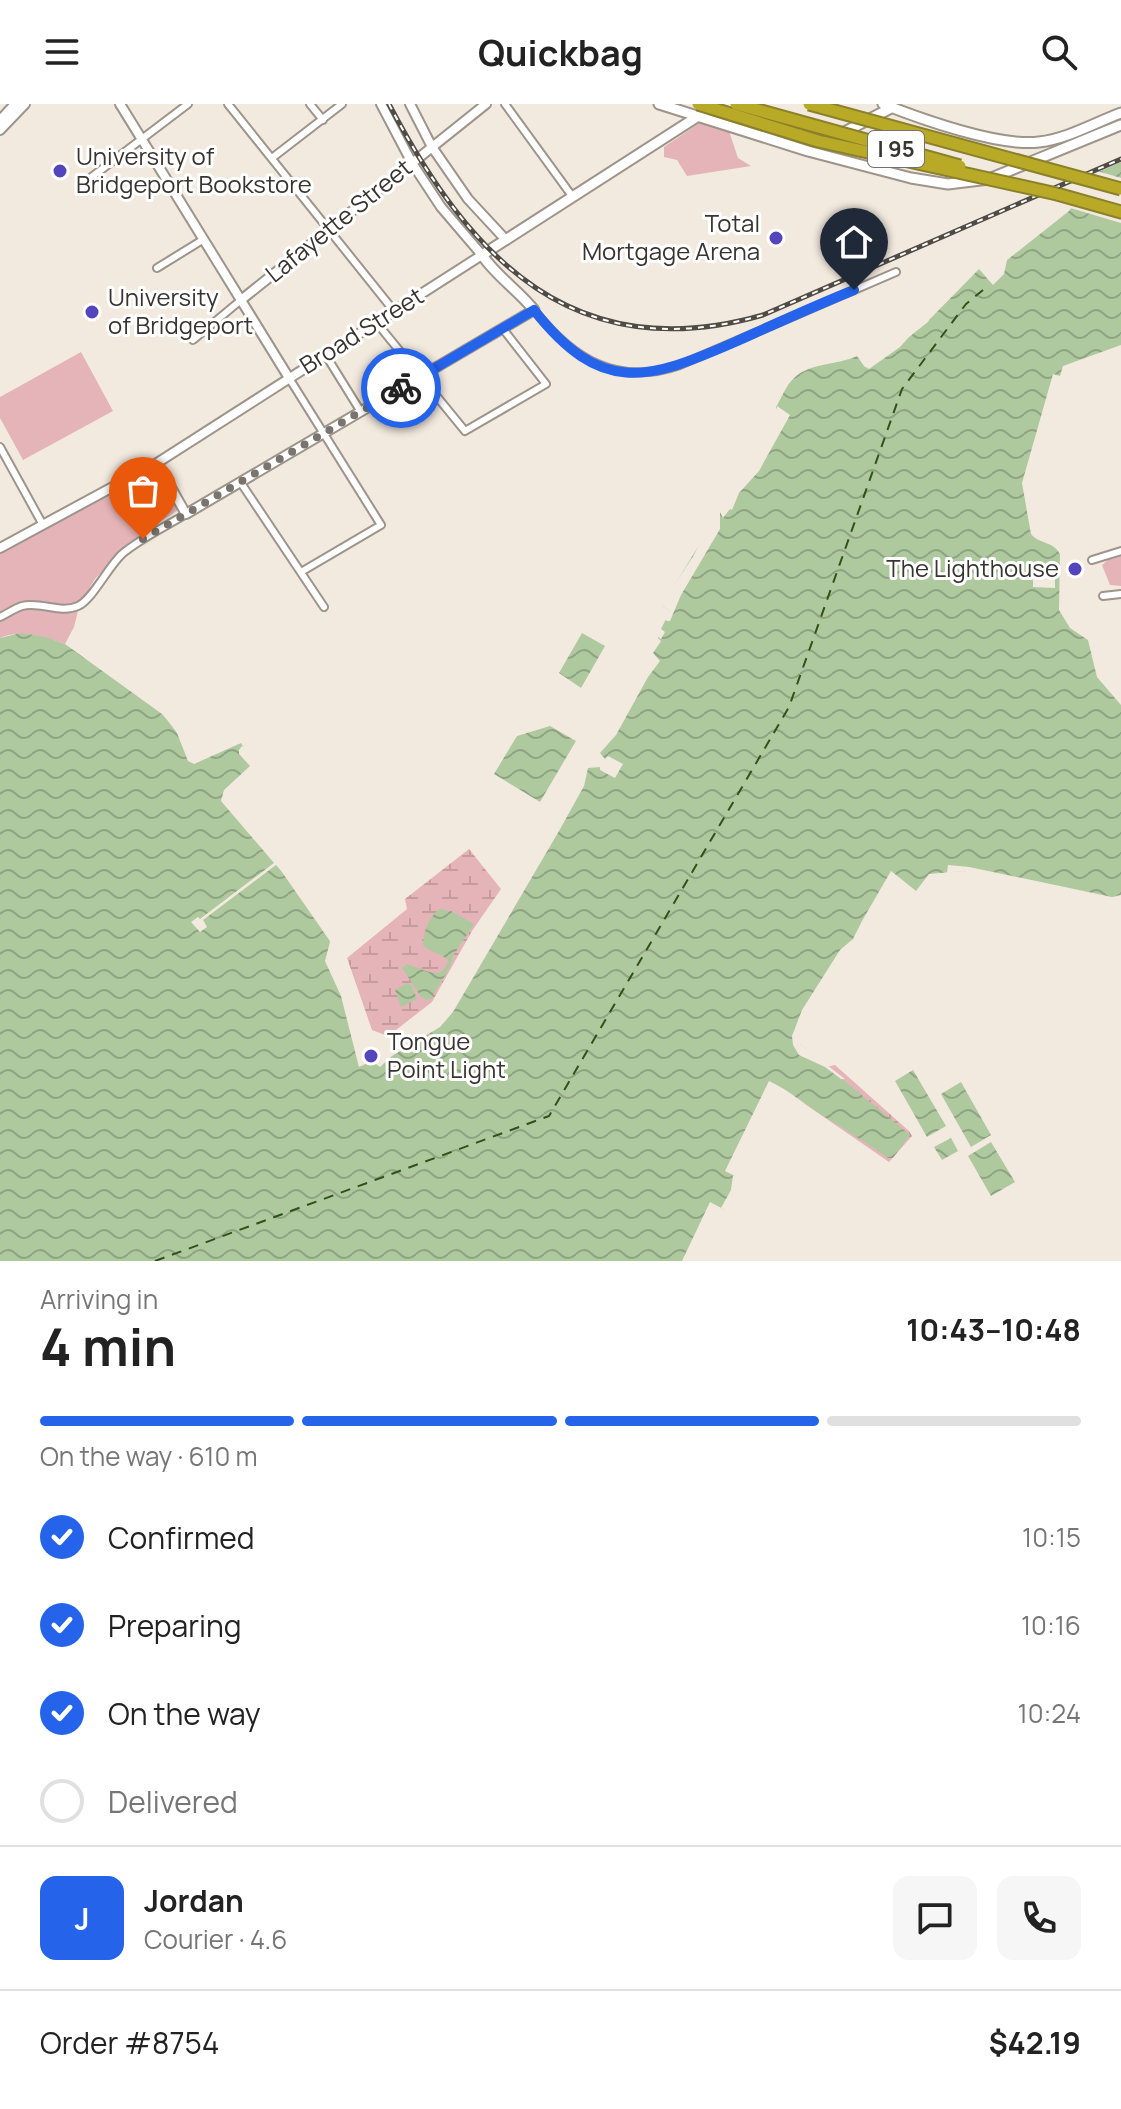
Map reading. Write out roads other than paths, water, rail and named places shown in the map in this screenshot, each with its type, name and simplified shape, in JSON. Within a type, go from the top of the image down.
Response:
[{"type":"highway","points":[[687,104],[858,151],[1057,194]]},
{"type":"highway","name":"I 95","points":[[736,104],[1121,212]]},
{"type":"highway","name":"I 95","points":[[809,104],[1121,189]]},
{"type":"highway","points":[[833,104],[873,122]]},
{"type":"highway","points":[[698,110],[738,118]]},
{"type":"main road","points":[[659,104],[698,110],[808,151],[911,178],[948,184],[989,179],[1120,118]]},
{"type":"main road","name":"Broad Street","points":[[482,255],[698,110],[717,104]]},
{"type":"main road","points":[[1114,104],[1120,118]]},
{"type":"main road","points":[[808,151],[891,105],[965,131],[1014,142],[1040,142],[1120,118]]},
{"type":"main road","points":[[482,255],[534,310]]},
{"type":"street","points":[[0,120],[15,104]]},
{"type":"street","points":[[0,130],[25,104]]},
{"type":"street","points":[[120,104],[381,525],[301,572]]},
{"type":"street","points":[[85,182],[188,104]]},
{"type":"street","points":[[228,104],[394,311]]},
{"type":"street","points":[[310,104],[323,120]]},
{"type":"street","points":[[272,158],[342,104]]},
{"type":"street","points":[[381,104],[412,163],[441,207],[482,255]]},
{"type":"street","points":[[410,104],[432,147],[468,199],[506,240]]},
{"type":"street","name":"Lafayette Street","points":[[193,340],[486,104]]},
{"type":"street","points":[[505,104],[572,196]]},
{"type":"street","points":[[157,268],[204,239]]},
{"type":"street","name":"Broad Street","points":[[0,548],[157,463],[482,255]]},
{"type":"street","points":[[0,617],[24,605],[67,609],[81,605],[120,556],[143,539],[534,310],[563,343],[592,364],[620,371],[649,373],[680,365],[896,272]]},
{"type":"street","points":[[376,322],[465,431],[546,384],[503,329]]},
{"type":"street","points":[[325,354],[361,412]]},
{"type":"street","points":[[0,447],[43,525]]},
{"type":"street","points":[[157,463],[186,514]]},
{"type":"street","points":[[0,471],[10,466]]},
{"type":"street","points":[[241,483],[324,607]]},
{"type":"street","points":[[1092,560],[1121,551]]},
{"type":"street","points":[[1103,596],[1121,594]]},
{"type":"water","points":[[1121,162],[1121,345],[1063,366],[1060,376],[1053,374],[1022,483],[1031,534],[1060,554],[1059,610],[1070,628],[1088,640],[1097,677],[1121,705],[1121,896],[1111,898],[963,871],[929,874],[916,891],[891,871],[862,921],[864,926],[845,951],[798,1032],[800,1044],[910,1135],[893,1158],[888,1158],[769,1081],[725,1171],[739,1178],[725,1210],[710,1202],[682,1261],[0,1261],[0,638],[21,633],[65,644],[162,714],[201,757],[211,749],[241,743],[256,767],[227,793],[332,944],[359,1030],[375,1052],[436,1013],[586,762],[599,760],[594,752],[658,637],[661,639],[665,632],[661,629],[670,611],[662,606],[739,479],[756,464],[779,415],[776,407],[791,381],[800,373],[857,356],[865,367],[870,367],[919,321],[929,320],[979,269],[993,285],[1004,274],[1007,260],[1069,211],[1096,173]]},
{"type":"water","points":[[582,633],[605,646],[581,688],[559,673]]},
{"type":"water","points":[[550,726],[576,741],[540,802],[494,774],[517,736]]},
{"type":"water","points":[[439,909],[451,911],[474,924],[431,999],[426,1000],[402,968],[407,964],[437,973],[445,967],[448,960],[423,945],[427,925]]},
{"type":"water","points":[[407,983],[412,986],[417,999],[401,1007],[395,990]]},
{"type":"water","points":[[913,1070],[946,1126],[927,1137],[895,1081]]},
{"type":"water","points":[[961,1082],[991,1135],[971,1147],[941,1094]]},
{"type":"water","points":[[951,1138],[958,1151],[942,1160],[934,1147]]},
{"type":"water","points":[[991,1142],[1015,1182],[991,1196],[968,1156]]},
{"type":"railway","points":[[389,104],[421,160],[455,210],[493,253],[536,288],[583,313],[637,327],[696,328],[763,315],[1121,159]]},
{"type":"place","name":"University of Bridgeport Bookstore","points":[[60,171]]},
{"type":"place","name":"Total Mortgage Arena","points":[[776,238]]},
{"type":"place","name":"University of Bridgeport","points":[[92,312]]},
{"type":"place","name":"The Lighthouse","points":[[1075,569]]},
{"type":"place","name":"Tongue Point Light","points":[[371,1056]]}]
